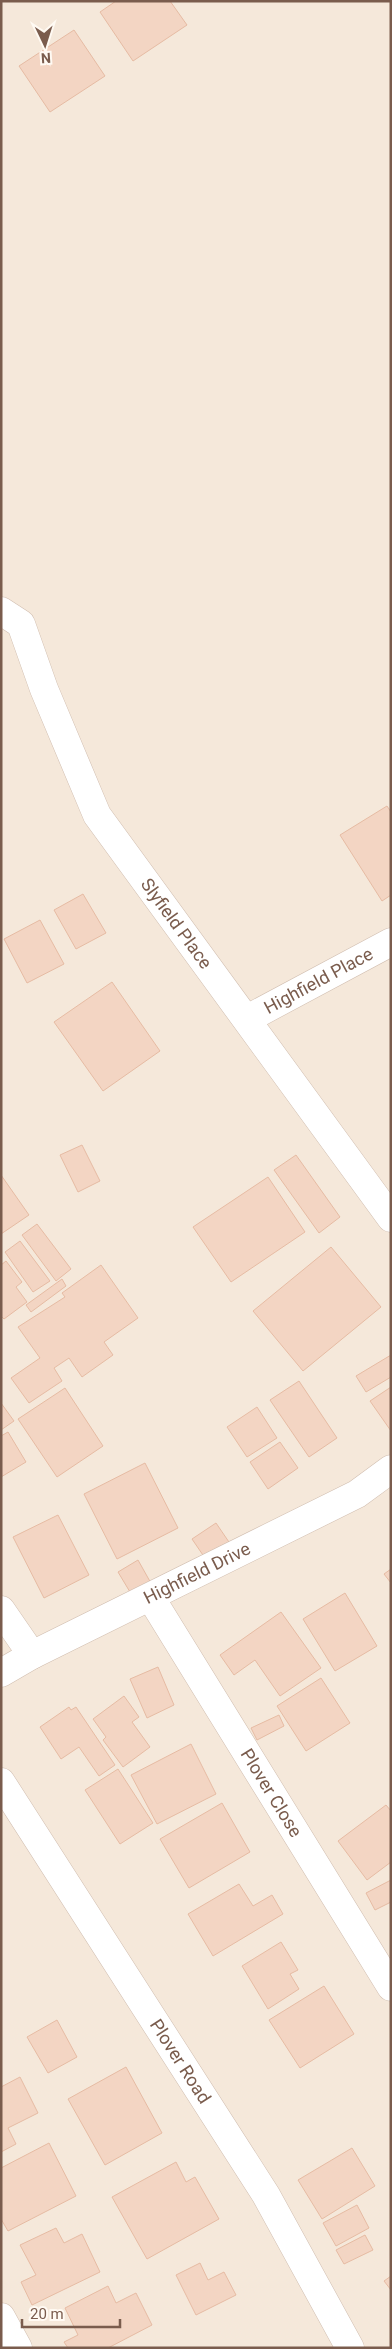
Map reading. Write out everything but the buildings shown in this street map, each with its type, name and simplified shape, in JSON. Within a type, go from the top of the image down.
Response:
[{"type":"street","name":"Slyfield Place","points":[[1,611],[21,624],[44,689],[97,814],[391,1218]]},
{"type":"street","name":"Highfield Place","points":[[247,1019],[391,942]]},
{"type":"street","name":"Highfield Drive","points":[[1,1673],[32,1655],[151,1598],[357,1494],[391,1469]]},
{"type":"street","name":"Plover Close","points":[[151,1598],[391,1987]]},
{"type":"street","points":[[1,1610],[32,1655]]},
{"type":"street","name":"Plover Road","points":[[1,1782],[266,2195],[350,2348]]},
{"type":"street","points":[[1,2317],[18,2348]]},
{"type":"shaded area","points":[[1,1],[391,1],[391,2348],[1,2348]]}]
